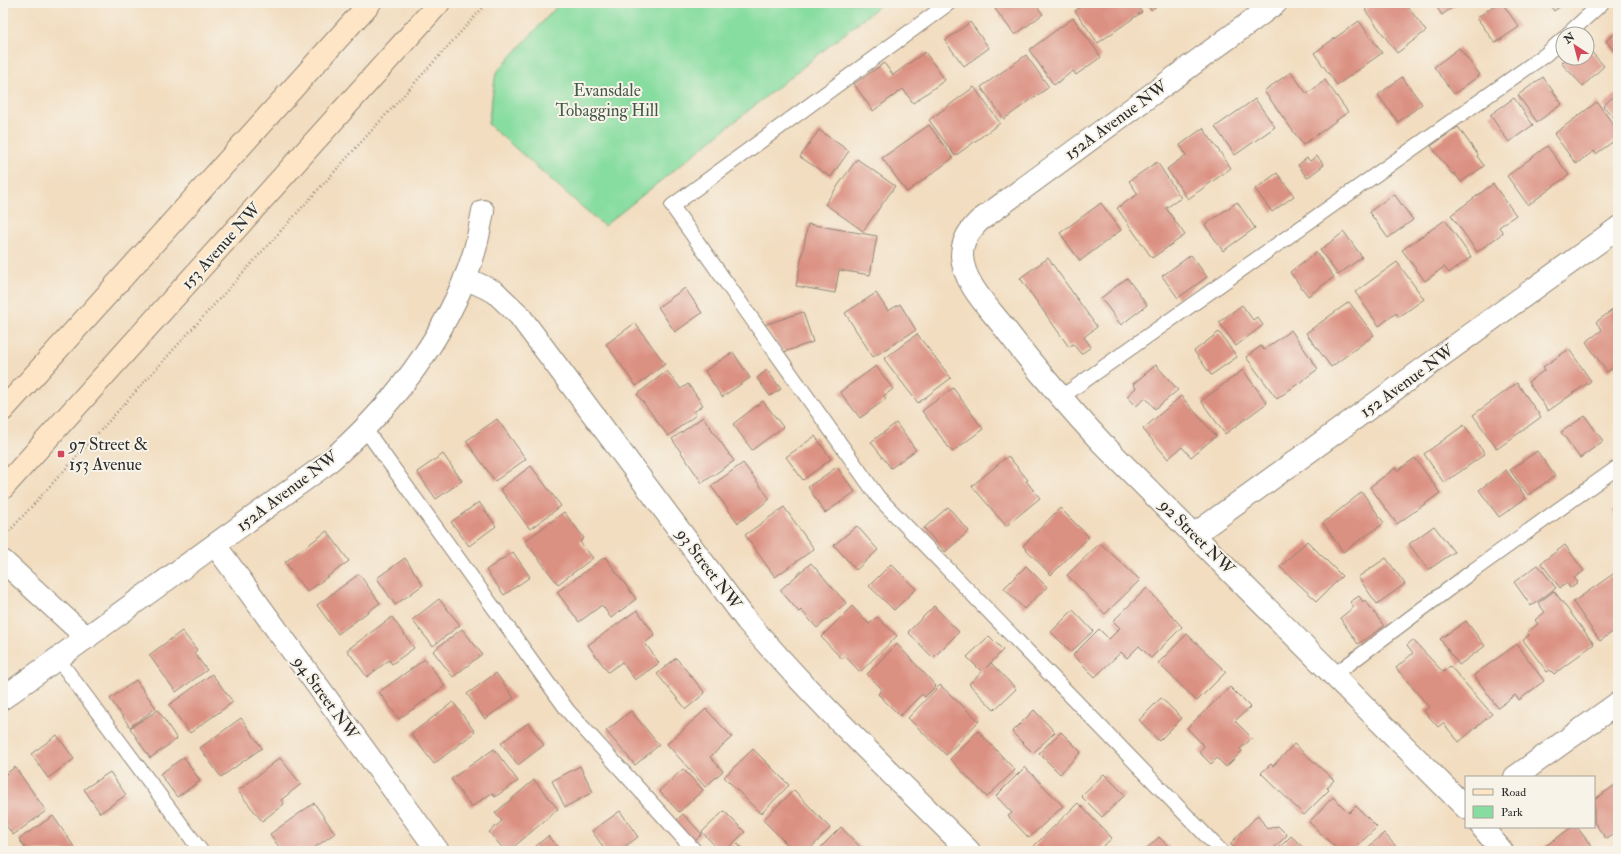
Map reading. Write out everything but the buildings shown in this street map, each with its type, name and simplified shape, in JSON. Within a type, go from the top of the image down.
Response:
[{"type":"main road","points":[[3,410],[370,3]]},
{"type":"main road","name":"153 Avenue NW","points":[[3,488],[439,3]]},
{"type":"street","name":"152A Avenue NW","points":[[963,244],[969,231],[992,211],[1276,3]]},
{"type":"street","name":"152A Avenue NW","points":[[3,698],[325,465],[365,428],[403,383],[428,348],[451,308],[465,278],[473,256],[483,211]]},
{"type":"street","name":"152 Avenue NW","points":[[1195,534],[1618,228]]},
{"type":"street","name":"92 Street NW","points":[[963,244],[962,256],[964,268],[971,282],[993,313],[1060,398],[1102,443],[1195,534],[1465,807]]},
{"type":"street","name":"93 Street NW","points":[[465,278],[495,292],[519,315],[747,621],[812,694],[969,851]]},
{"type":"street","name":"94 Street NW","points":[[215,545],[438,851]]},
{"type":"street","points":[[3,561],[87,638]]},
{"type":"street","points":[[1516,776],[1618,703]]},
{"type":"street","points":[[1483,828],[1502,851]]},
{"type":"lane","points":[[949,3],[672,206],[878,497],[1221,851]]},
{"type":"lane","points":[[1577,26],[1602,3]]},
{"type":"lane","points":[[1060,398],[1545,55],[1555,46]]},
{"type":"lane","points":[[365,428],[568,711],[695,851]]},
{"type":"lane","points":[[1334,675],[1474,570],[1618,467]]},
{"type":"lane","points":[[58,659],[201,851]]},
{"type":"path","points":[[3,539],[19,518],[487,3]]},
{"type":"green space","name":"Evansdale Tobagging Hill","points":[[560,3],[883,3],[604,226],[488,124],[496,73]]},
{"type":"place","name":"97 Street & 153 Avenue","points":[[61,454]]}]
